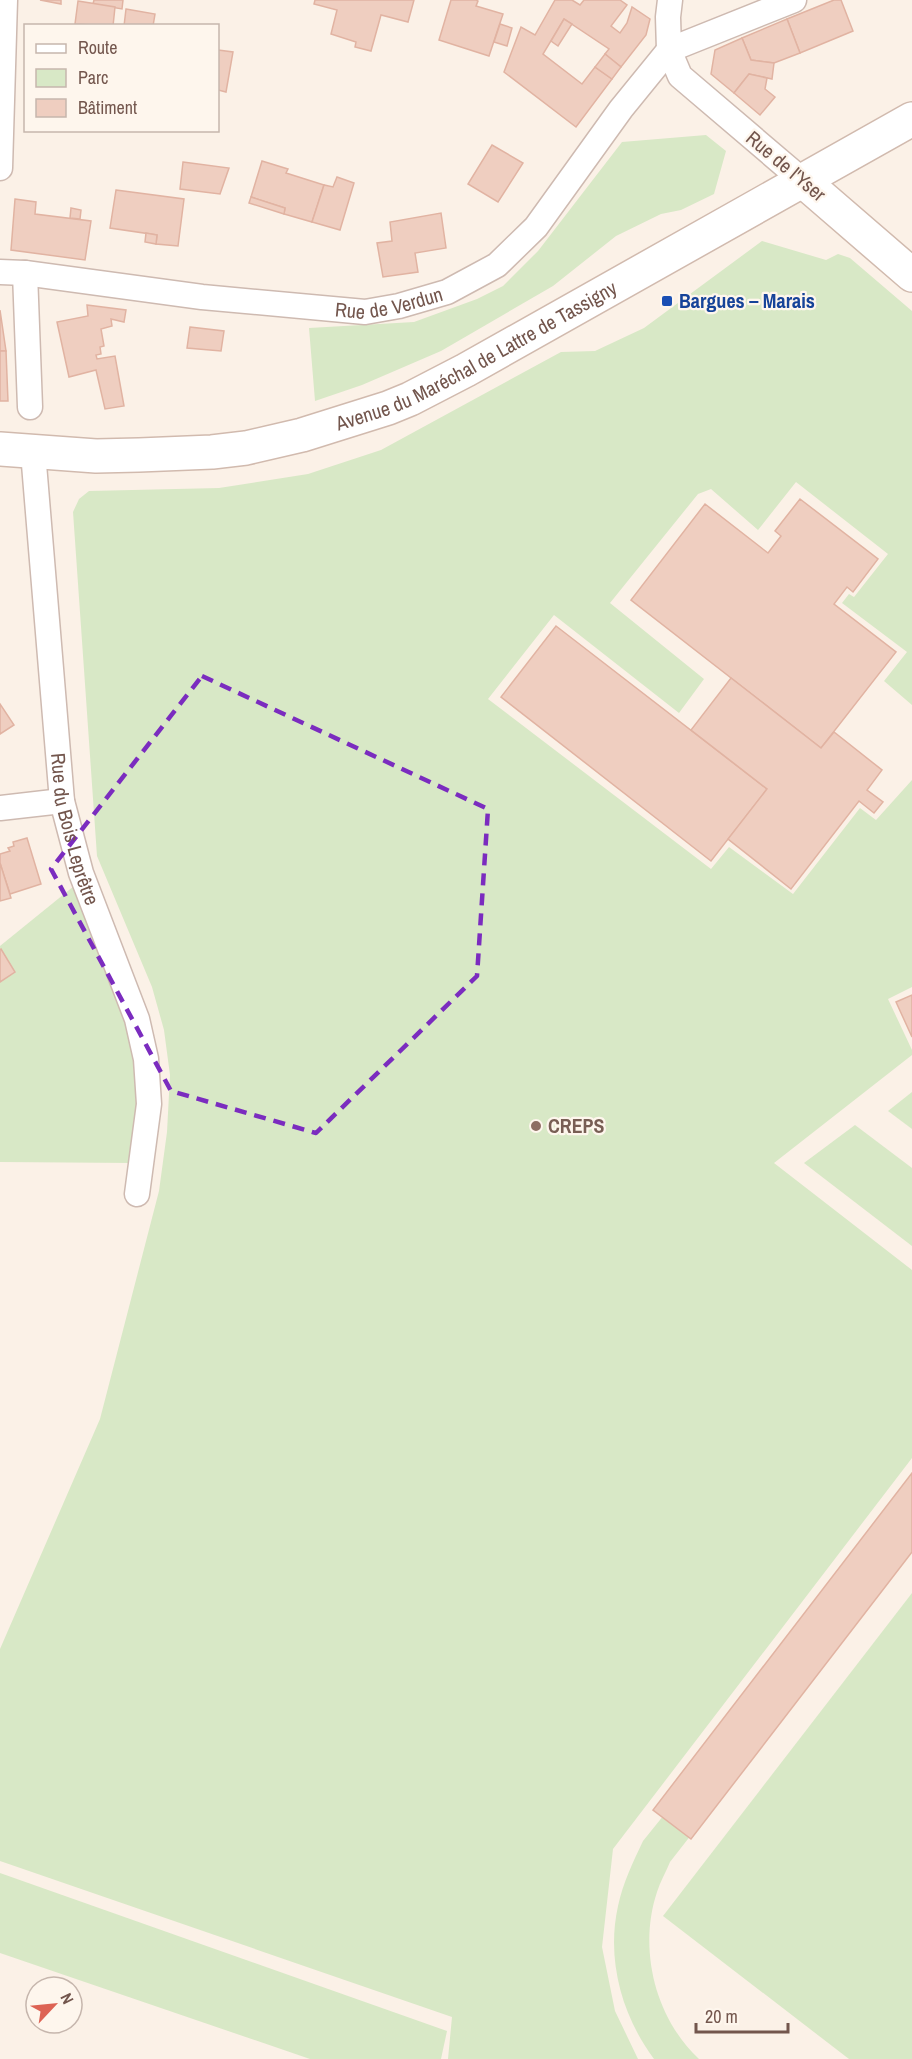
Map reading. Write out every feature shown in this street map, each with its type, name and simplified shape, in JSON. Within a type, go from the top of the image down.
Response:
[{"type":"main road","name":"Avenue du Maréchal de Lattre de Tassigny","points":[[0,449],[139,456],[224,451],[302,435],[388,408],[466,370],[912,119]]},
{"type":"main road","name":"Rue de l'Yser","points":[[802,180],[912,275]]},
{"type":"street","points":[[0,168],[5,0]]},
{"type":"street","points":[[670,0],[669,50],[794,0]]},
{"type":"street","name":"Rue de l'Yser","points":[[669,50],[680,76],[688,84],[802,180]]},
{"type":"street","name":"Rue de Verdun","points":[[0,272],[25,273],[202,297],[365,312],[419,301],[447,292],[497,265],[536,227],[621,109],[669,50]]},
{"type":"street","points":[[25,273],[30,407]]},
{"type":"street","name":"Rue du Bois Leprêtre","points":[[33,452],[62,801],[81,873],[142,1036],[149,1104],[137,1194]]},
{"type":"street","points":[[0,808],[62,801]]},
{"type":"highlighted area","points":[[202,676],[488,809],[477,976],[316,1133],[171,1091],[51,869]]},
{"type":"green space","points":[[706,135],[726,151],[714,194],[681,210],[661,214],[616,236],[553,286],[441,351],[362,385],[315,401],[309,328],[414,322],[477,299],[503,286],[538,251],[622,142]]},
{"type":"green space","name":"CREPS","points":[[762,241],[826,260],[838,254],[850,258],[912,311],[912,705],[884,681],[907,652],[842,603],[849,594],[854,597],[888,554],[796,482],[758,530],[711,489],[698,494],[610,603],[704,679],[679,713],[554,615],[488,699],[711,869],[729,847],[793,894],[860,808],[876,820],[912,780],[912,987],[888,999],[912,1050],[912,1055],[774,1163],[912,1270],[912,1458],[613,1849],[602,1947],[615,2011],[638,2059],[448,2059],[452,2017],[0,1861],[0,1649],[100,1419],[159,1191],[167,1132],[170,1075],[164,1030],[152,987],[97,856],[73,512],[79,499],[89,491],[219,488],[308,474],[381,450],[561,352],[595,351],[644,328]]},
{"type":"green space","points":[[74,886],[128,1013],[139,1076],[133,1163],[0,1162],[0,946]]},
{"type":"green space","points":[[912,1092],[912,1129],[888,1111]]},
{"type":"green space","points":[[855,1125],[912,1168],[912,1246],[804,1163]]},
{"type":"green space","points":[[912,1507],[912,1552],[670,1862],[658,1888],[652,1914],[649,1936],[650,1959],[661,2003],[671,2024],[699,2059],[654,2059],[633,2025],[625,2006],[614,1947],[620,1897],[639,1849],[643,1841]]},
{"type":"green space","points":[[912,1593],[912,2059],[849,2059],[663,1916]]},
{"type":"green space","points":[[0,1873],[447,2031],[441,2059],[310,2059],[84,1982],[84,1975],[64,1975],[0,1953]]},
{"type":"building","points":[[40,0],[61,0],[61,4]]},
{"type":"building","points":[[94,0],[123,0],[122,9],[93,4]]},
{"type":"building","points":[[315,0],[414,0],[408,22],[381,15],[371,51],[355,47],[356,42],[331,34],[337,10],[314,4]]},
{"type":"building","points":[[451,0],[476,0],[478,1],[476,6],[503,14],[489,56],[439,40]]},
{"type":"building","points":[[555,0],[572,0],[580,5],[584,0],[620,0],[627,5],[611,26],[620,33],[627,23],[632,7],[650,19],[646,35],[621,67],[605,54],[609,49],[564,19],[543,54],[582,84],[595,67],[612,79],[576,127],[504,72],[521,27],[535,35]]},
{"type":"building","points":[[834,0],[841,0],[853,31],[800,53],[787,19]]},
{"type":"building","points":[[78,1],[115,7],[113,24],[75,24]]},
{"type":"building","points":[[126,9],[155,14],[153,24],[124,24]]},
{"type":"building","points":[[564,19],[572,24],[558,46],[551,41]]},
{"type":"building","points":[[787,19],[800,53],[774,63],[751,60],[742,38]]},
{"type":"building","points":[[500,24],[512,28],[507,46],[494,42]]},
{"type":"building","points":[[742,38],[751,60],[774,63],[772,79],[749,74],[734,93],[711,74],[715,50]]},
{"type":"building","points":[[219,50],[233,52],[226,92],[219,90]]},
{"type":"building","points":[[605,54],[621,67],[612,79],[595,67]]},
{"type":"building","points":[[749,74],[767,78],[765,89],[775,97],[760,115],[734,93]]},
{"type":"building","points":[[492,145],[523,163],[498,202],[468,184]]},
{"type":"building","points":[[262,161],[288,169],[286,173],[324,185],[312,222],[284,214],[285,208],[251,197]]},
{"type":"building","points":[[183,162],[229,168],[220,194],[180,189]]},
{"type":"building","points":[[337,177],[354,183],[340,230],[312,222],[324,185],[333,187]]},
{"type":"building","points":[[116,190],[184,199],[178,246],[156,244],[157,235],[110,228]]},
{"type":"building","points":[[251,197],[285,208],[284,214],[249,203]]},
{"type":"building","points":[[15,199],[36,202],[35,214],[91,221],[85,260],[11,250]]},
{"type":"building","points":[[71,208],[81,210],[80,219],[70,218]]},
{"type":"building","points":[[441,213],[446,248],[415,253],[418,272],[383,277],[377,243],[392,241],[390,222]]},
{"type":"building","points":[[146,233],[157,235],[156,244],[145,242]]},
{"type":"building","points":[[87,305],[126,310],[124,322],[111,319],[112,326],[101,329],[104,346],[100,347],[101,354],[96,355],[97,359],[115,356],[124,406],[105,409],[96,370],[69,377],[57,322],[88,316]]},
{"type":"building","points":[[0,310],[6,351],[0,351]]},
{"type":"building","points":[[190,327],[224,331],[221,351],[187,348]]},
{"type":"building","points":[[0,351],[6,351],[8,401],[0,401]]},
{"type":"building","points":[[800,499],[878,559],[853,592],[847,587],[834,604],[896,652],[821,748],[631,600],[705,504],[768,553],[781,536],[775,531]]},
{"type":"building","points":[[556,626],[767,789],[711,861],[501,697]]},
{"type":"building","points":[[731,678],[821,748],[834,732],[882,770],[867,790],[883,802],[874,813],[859,801],[791,889],[728,839],[767,789],[691,730]]},
{"type":"building","points":[[0,704],[14,725],[0,734]]},
{"type":"building","points":[[27,838],[41,884],[10,894],[0,863],[0,854],[10,851],[8,848],[14,846],[13,842]]},
{"type":"building","points":[[0,863],[11,898],[0,901]]},
{"type":"building","points":[[0,950],[15,972],[0,982]]},
{"type":"building","points":[[912,995],[912,1037],[896,1002]]},
{"type":"building","points":[[912,1473],[912,1552],[691,1839],[653,1810]]},
{"type":"place","name":"Bargues – Marais","points":[[667,301]]},
{"type":"place","name":"CREPS","points":[[536,1126]]}]
